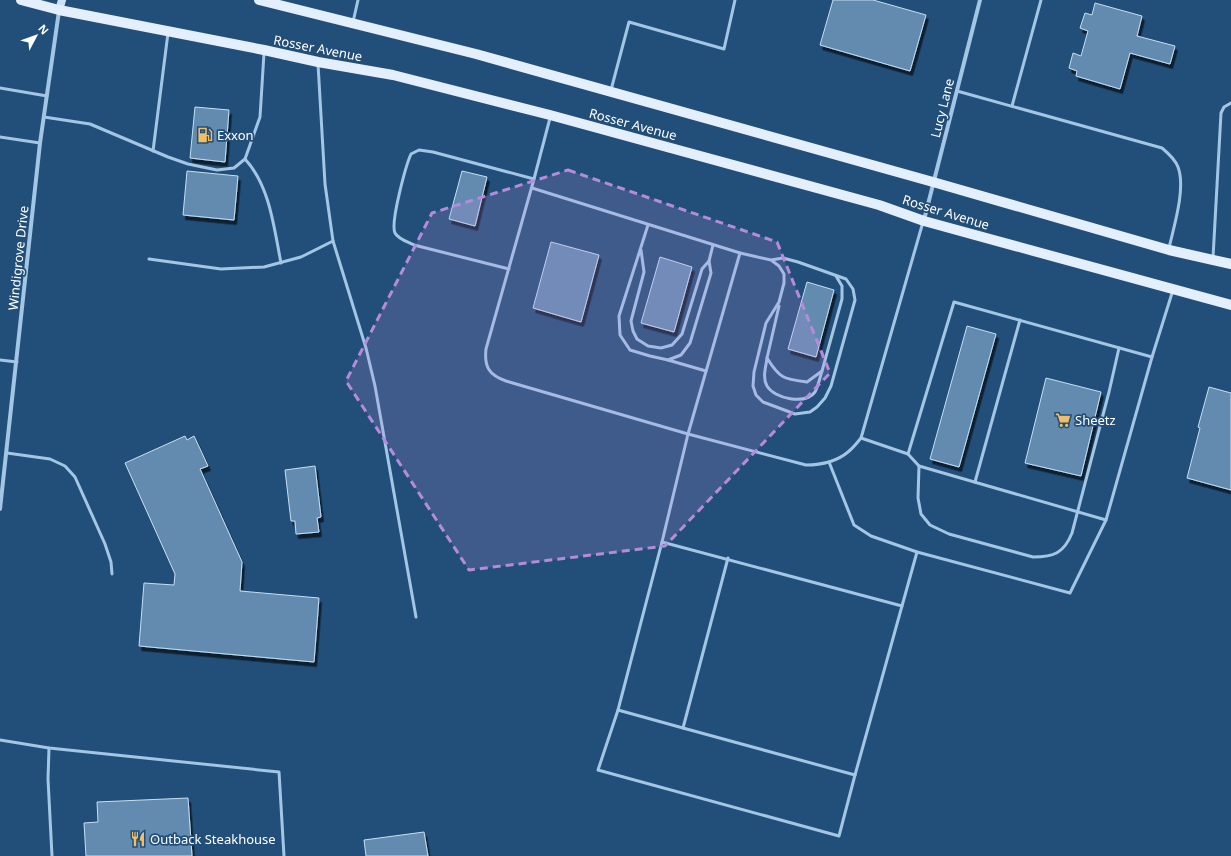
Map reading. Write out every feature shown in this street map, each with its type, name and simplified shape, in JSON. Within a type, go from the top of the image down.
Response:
[{"type":"main road","name":"Rosser Avenue","points":[[21,0],[60,5],[168,32],[318,62],[393,75],[550,115],[879,205],[924,221],[1231,305]]},
{"type":"main road","name":"Rosser Avenue","points":[[259,0],[476,54],[933,182],[1169,250],[1231,264]]},
{"type":"street","name":"Lucy Lane","points":[[924,221],[980,0]]},
{"type":"street","name":"Windigrove Drive","points":[[0,509],[40,143],[60,5]]},
{"type":"lane","points":[[352,24],[358,0]]},
{"type":"lane","points":[[611,92],[629,22],[724,49],[735,0]]},
{"type":"lane","points":[[1012,106],[1041,0]]},
{"type":"lane","points":[[153,151],[168,32]]},
{"type":"lane","points":[[44,117],[90,124],[188,164],[217,170],[234,168],[245,159],[260,117],[264,50]]},
{"type":"lane","points":[[318,62],[325,184],[333,241],[366,348],[375,386],[416,616]]},
{"type":"lane","points":[[0,88],[47,96]]},
{"type":"lane","points":[[957,91],[1162,148],[1172,157],[1178,167],[1180,181],[1179,197],[1169,250]]},
{"type":"lane","points":[[1213,260],[1221,113],[1224,107],[1231,104]]},
{"type":"lane","points":[[550,115],[532,188],[486,349],[485,358],[487,366],[491,373],[506,381],[688,434],[806,465],[819,465],[848,453],[861,438],[924,221]]},
{"type":"lane","points":[[0,137],[40,143]]},
{"type":"lane","points":[[509,269],[414,245],[401,239],[395,233],[394,224],[397,206],[407,162],[411,154],[419,150],[433,152],[534,179]]},
{"type":"lane","points":[[245,159],[254,168],[263,188],[271,216],[281,263]]},
{"type":"lane","points":[[532,188],[740,253],[771,260],[783,258],[846,279],[853,289],[855,300],[831,386],[825,398],[818,407],[810,412],[795,414],[763,402],[756,395],[753,386],[754,372],[766,323],[780,302]]},
{"type":"lane","points":[[648,225],[619,316],[620,335],[630,350],[706,371]]},
{"type":"lane","points":[[149,259],[221,269],[264,267],[301,257],[333,241]]},
{"type":"lane","points":[[640,248],[644,272],[631,321],[633,331],[638,339],[648,346],[661,348],[672,345],[682,334],[702,269],[709,260],[713,245]]},
{"type":"lane","points":[[740,253],[688,434],[662,542],[618,710],[598,770],[839,836],[917,552]]},
{"type":"lane","points":[[668,360],[681,355],[690,343],[711,273],[709,260]]},
{"type":"lane","points":[[771,260],[779,266],[784,274],[784,283],[764,376],[767,386],[773,393],[783,397],[797,399],[807,398],[815,392],[842,299],[842,286],[836,276]]},
{"type":"lane","points":[[829,462],[854,525],[871,536],[917,552],[1070,593],[1106,520],[1152,357],[1173,289]]},
{"type":"lane","points":[[908,454],[954,302],[1152,357]]},
{"type":"lane","points":[[975,482],[1020,320]]},
{"type":"lane","points":[[919,466],[918,498],[921,514],[930,525],[949,534],[1034,556],[1046,557],[1059,552],[1067,544],[1072,533],[1119,348]]},
{"type":"lane","points":[[768,358],[775,371],[788,380],[807,382],[822,372]]},
{"type":"lane","points":[[0,360],[17,362]]},
{"type":"lane","points":[[861,438],[908,454],[919,466],[1106,520]]},
{"type":"lane","points":[[7,453],[50,459],[65,466],[75,477],[105,544],[111,562],[112,574]]},
{"type":"lane","points":[[662,542],[728,558],[902,606]]},
{"type":"lane","points":[[683,728],[728,558]]},
{"type":"lane","points":[[618,710],[855,775]]},
{"type":"lane","points":[[0,740],[49,748],[279,772],[284,856]]},
{"type":"lane","points":[[49,748],[48,779],[52,856]]},
{"type":"highlighted area","points":[[568,170],[777,242],[830,373],[665,546],[469,570],[346,381],[432,213]]},
{"type":"building","points":[[833,0],[873,0],[926,15],[910,71],[820,45]]},
{"type":"building","points":[[1095,3],[1142,16],[1137,36],[1175,46],[1170,64],[1130,53],[1120,89],[1076,76],[1077,71],[1069,68],[1073,53],[1081,56],[1088,31],[1080,28],[1085,13],[1092,15]]},
{"type":"building","points":[[195,107],[229,110],[225,162],[190,158]]},
{"type":"building","points":[[187,171],[238,176],[234,220],[183,215]]},
{"type":"building","points":[[462,171],[487,177],[475,226],[449,219]]},
{"type":"building","points":[[551,242],[599,255],[581,322],[533,308]]},
{"type":"building","points":[[660,257],[692,267],[674,332],[641,323]]},
{"type":"building","points":[[807,282],[834,290],[816,357],[788,349]]},
{"type":"building","points":[[967,326],[996,334],[959,467],[930,459]]},
{"type":"building","points":[[1046,378],[1101,392],[1081,476],[1025,463]]},
{"type":"building","points":[[1209,387],[1231,393],[1231,490],[1187,478],[1200,428],[1198,427]]},
{"type":"building","points":[[185,436],[187,440],[194,436],[208,466],[200,469],[242,562],[240,591],[319,598],[314,662],[139,646],[144,583],[174,585],[175,574],[125,463]]},
{"type":"building","points":[[315,466],[321,517],[317,518],[319,532],[296,534],[295,521],[291,521],[285,470]]},
{"type":"building","name":"Outback Steakhouse","points":[[188,798],[192,856],[86,856],[84,823],[98,822],[97,802]]},
{"type":"building","points":[[424,832],[428,856],[366,856],[364,840]]},
{"type":"place","name":"Exxon","points":[[205,135]]},
{"type":"place","name":"Sheetz","points":[[1063,420]]},
{"type":"place","name":"Outback Steakhouse","points":[[138,839]]}]
